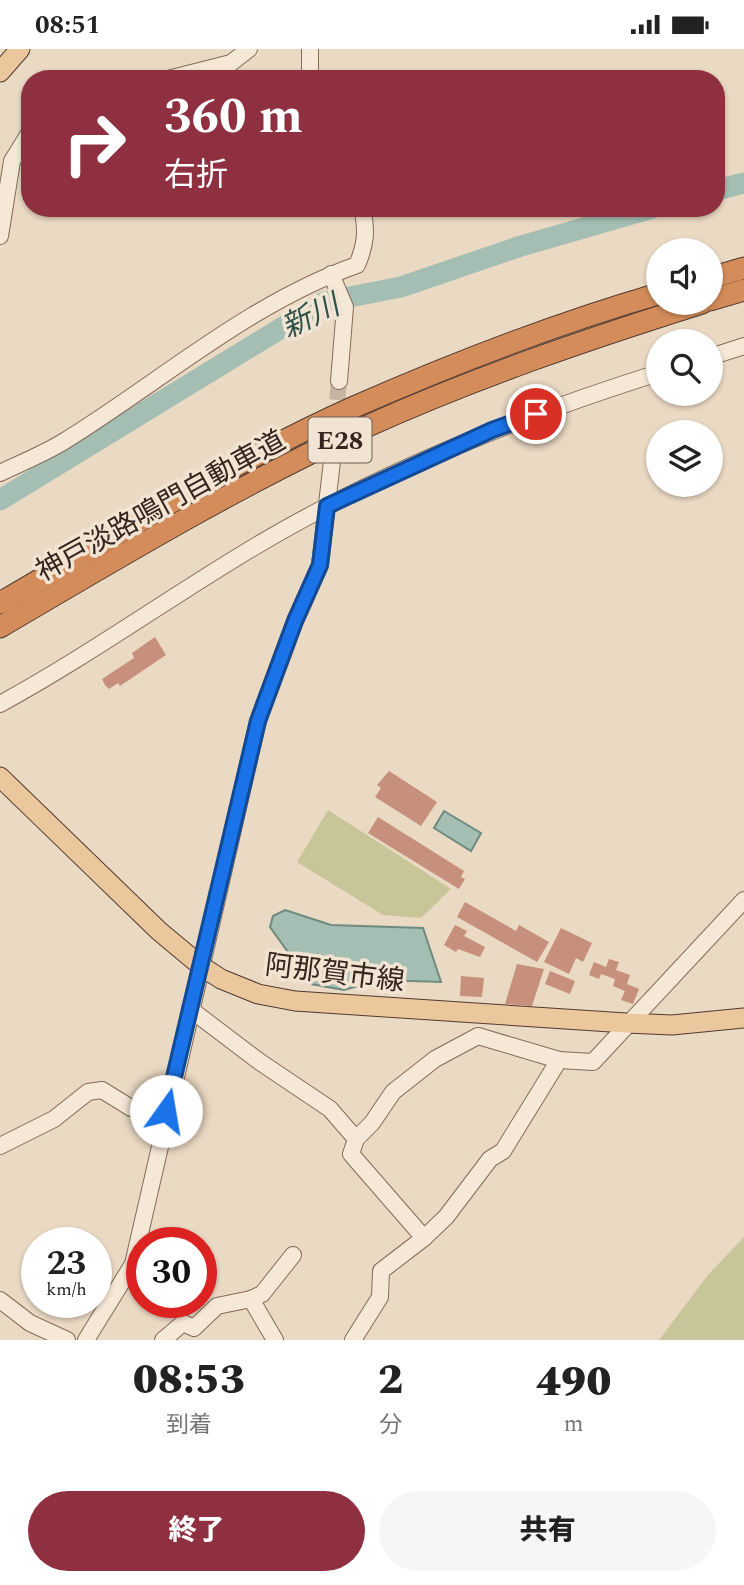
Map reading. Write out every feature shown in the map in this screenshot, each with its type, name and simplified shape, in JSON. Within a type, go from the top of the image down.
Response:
[{"type":"highway","points":[[723,274],[744,268]]},
{"type":"highway","points":[[723,296],[744,290]]},
{"type":"highway","name":"神戸淡路鳴門自動車道","points":[[0,603],[224,473],[352,408],[590,315],[646,298]]},
{"type":"highway","name":"神戸淡路鳴門自動車道","points":[[0,627],[237,493],[363,428],[511,368],[667,315]]},
{"type":"main road","points":[[0,72],[20,49]]},
{"type":"main road","name":"阿那賀市線","points":[[0,777],[159,931],[221,979],[258,994],[295,1001],[626,1023],[685,1024],[744,1018]]},
{"type":"street","points":[[203,70],[231,63],[249,49]]},
{"type":"street","points":[[310,49],[310,70]]},
{"type":"street","points":[[0,236],[3,186],[12,161],[21,146]]},
{"type":"street","points":[[0,473],[60,444],[261,311],[334,281],[357,265],[366,246],[364,217]]},
{"type":"street","points":[[334,281],[345,307],[339,381]]},
{"type":"street","points":[[723,353],[744,346]]},
{"type":"street","points":[[0,704],[64,669],[205,576],[327,506],[492,430],[646,377]]},
{"type":"street","points":[[86,1340],[133,1264],[166,1111],[258,721],[295,621],[320,565],[332,461]]},
{"type":"street","points":[[424,1238],[395,1203],[352,1159],[356,1139],[372,1123],[393,1092],[436,1059],[478,1037],[559,1061],[593,1062],[626,1023],[744,900]]},
{"type":"street","points":[[190,1009],[260,1062],[330,1109],[356,1139]]},
{"type":"street","points":[[470,1013],[478,1037]]},
{"type":"street","points":[[353,1340],[380,1297],[381,1271],[446,1217],[490,1159],[503,1151],[559,1061]]},
{"type":"street","points":[[0,1146],[54,1119],[88,1092],[102,1090],[131,1108],[166,1111]]},
{"type":"street","points":[[163,1340],[183,1322],[194,1328],[217,1306],[251,1300],[262,1294],[293,1255]]},
{"type":"street","points":[[0,1300],[30,1323],[67,1340]]},
{"type":"street","points":[[251,1300],[275,1340]]},
{"type":"shaded area","points":[[328,810],[451,889],[421,918],[383,915],[297,862]]},
{"type":"shaded area","points":[[444,811],[481,833],[471,851],[434,828]]},
{"type":"shaded area","points":[[285,910],[331,925],[423,928],[441,982],[379,980],[344,990],[311,984],[270,927],[273,916]]},
{"type":"shaded area","points":[[744,1237],[744,1340],[659,1340],[708,1275]]},
{"type":"building","points":[[155,637],[166,655],[120,686],[118,683],[109,689],[102,679],[134,658],[132,653]]},
{"type":"building","points":[[389,771],[437,802],[421,826],[375,797],[381,788],[377,785]]},
{"type":"building","points":[[378,817],[464,871],[461,877],[465,879],[459,889],[368,833]]},
{"type":"building","points":[[465,902],[516,931],[519,925],[549,942],[537,962],[457,917]]},
{"type":"building","points":[[455,925],[467,931],[464,936],[485,947],[480,957],[458,949],[456,952],[444,945]]},
{"type":"building","points":[[561,928],[592,943],[583,962],[576,958],[569,974],[544,962]]},
{"type":"building","points":[[609,959],[619,962],[616,970],[630,975],[627,984],[639,989],[633,1004],[621,1000],[625,991],[613,986],[615,979],[601,974],[599,979],[589,975],[594,962],[606,967]]},
{"type":"building","points":[[517,964],[544,969],[532,1006],[505,1004]]},
{"type":"building","points":[[550,971],[575,981],[570,994],[545,984]]},
{"type":"building","points":[[461,976],[484,978],[482,997],[460,996]]},
{"type":"waterway","name":"新川","points":[[725,188],[744,183]]},
{"type":"waterway","name":"新川","points":[[0,500],[324,302],[401,287],[521,246],[622,217]]},
{"type":"tunnel","points":[[335,424],[339,381]]},
{"type":"route","points":[[166,1111],[258,721],[295,621],[320,565],[327,506],[492,430],[536,414]]}]
